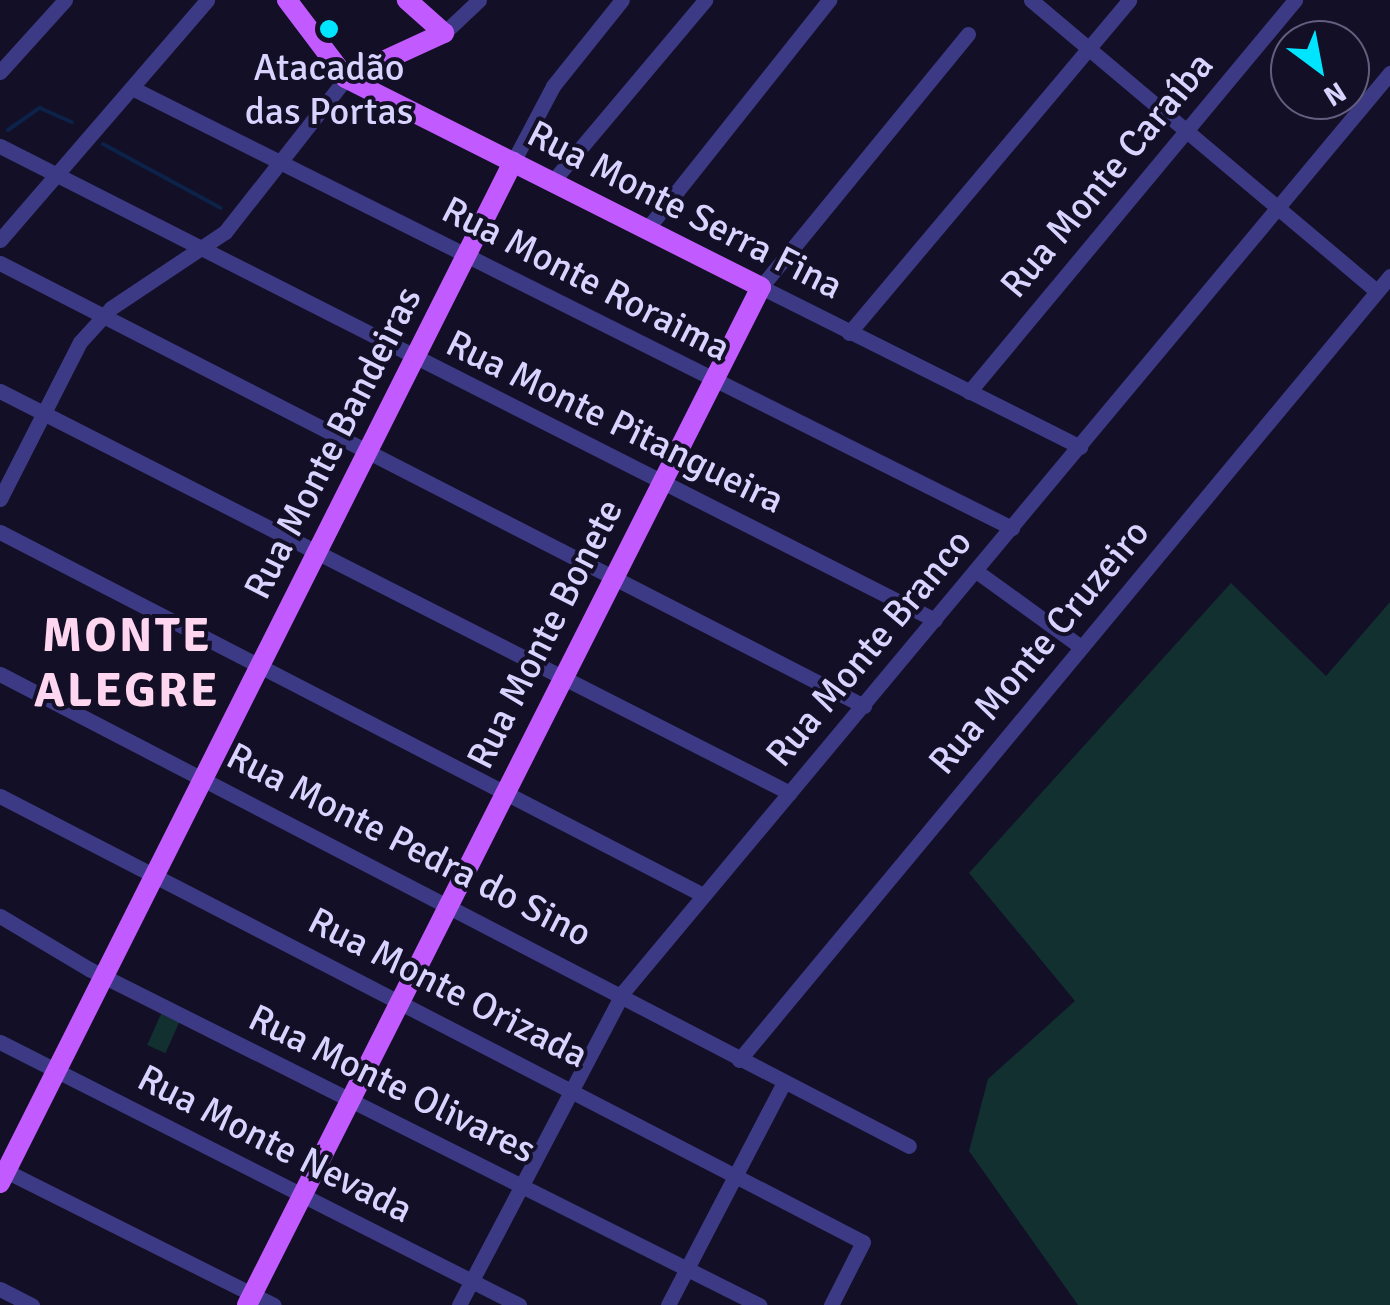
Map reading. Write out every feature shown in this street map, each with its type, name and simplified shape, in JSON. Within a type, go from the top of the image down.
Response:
[{"type":"main road","name":"Rua Monte Serra Fina","points":[[287,0],[346,78],[762,287]]},
{"type":"main road","points":[[346,78],[444,33],[408,0]]},
{"type":"main road","name":"Rua Monte Bandeiras","points":[[2,1174],[513,162]]},
{"type":"main road","name":"Rua Monte Bonete","points":[[250,1300],[504,790],[762,287]]},
{"type":"street","points":[[0,72],[64,0]]},
{"type":"street","points":[[0,240],[207,0]]},
{"type":"street","points":[[444,33],[479,0]]},
{"type":"street","points":[[513,162],[553,86],[622,0]]},
{"type":"street","points":[[552,182],[706,0]]},
{"type":"street","points":[[647,230],[828,0]]},
{"type":"street","points":[[1031,0],[1377,291]]},
{"type":"street","points":[[849,332],[1129,0]]},
{"type":"street","name":"Rua Monte Caraíba","points":[[969,392],[1295,0]]},
{"type":"street","name":"Rua Monte Bonete","points":[[762,287],[968,34]]},
{"type":"street","name":"Rua Monte Branco","points":[[459,1305],[568,1086],[624,991],[1390,73]]},
{"type":"street","points":[[0,499],[42,413],[101,316],[203,252],[346,78]]},
{"type":"street","name":"Rua Monte Roraima","points":[[132,88],[1012,528]]},
{"type":"street","name":"Rua Monte Pitangueira","points":[[0,146],[54,178],[936,620]]},
{"type":"street","points":[[0,263],[864,706]]},
{"type":"street","name":"Rua Monte Cruzeiro","points":[[739,1060],[1390,276]]},
{"type":"street","name":"Rua Monte Serra Fina","points":[[762,287],[1080,447]]},
{"type":"street","points":[[0,391],[790,793]]},
{"type":"street","points":[[0,532],[703,894]]},
{"type":"street","points":[[976,571],[1082,647]]},
{"type":"street","name":"Rua Monte Pedra do Sino","points":[[0,674],[624,991],[739,1060],[908,1146]]},
{"type":"street","name":"Rua Monte Orizada","points":[[0,796],[399,998],[863,1242],[831,1305]]},
{"type":"street","name":"Rua Monte Olivares","points":[[0,916],[104,977],[758,1305]]},
{"type":"street","name":"Rua Monte Nevada","points":[[0,1042],[519,1305]]},
{"type":"street","points":[[668,1305],[784,1082]]},
{"type":"street","points":[[2,1174],[250,1300],[274,1305]]},
{"type":"street","points":[[0,1290],[32,1305]]},
{"type":"green space","points":[[1231,583],[1326,676],[1390,602],[1390,1305],[1078,1305],[969,1151],[988,1079],[1075,1001],[969,873]]},
{"type":"green space","points":[[161,1014],[179,1022],[165,1053],[147,1045]]},
{"type":"waterway","points":[[8,130],[40,108],[72,122]]},
{"type":"waterway","points":[[103,144],[221,208]]},
{"type":"place","name":"Atacadão das Portas","points":[[329,29]]},
{"type":"district","name":"MONTE ALEGRE","points":[[127,662]]}]
